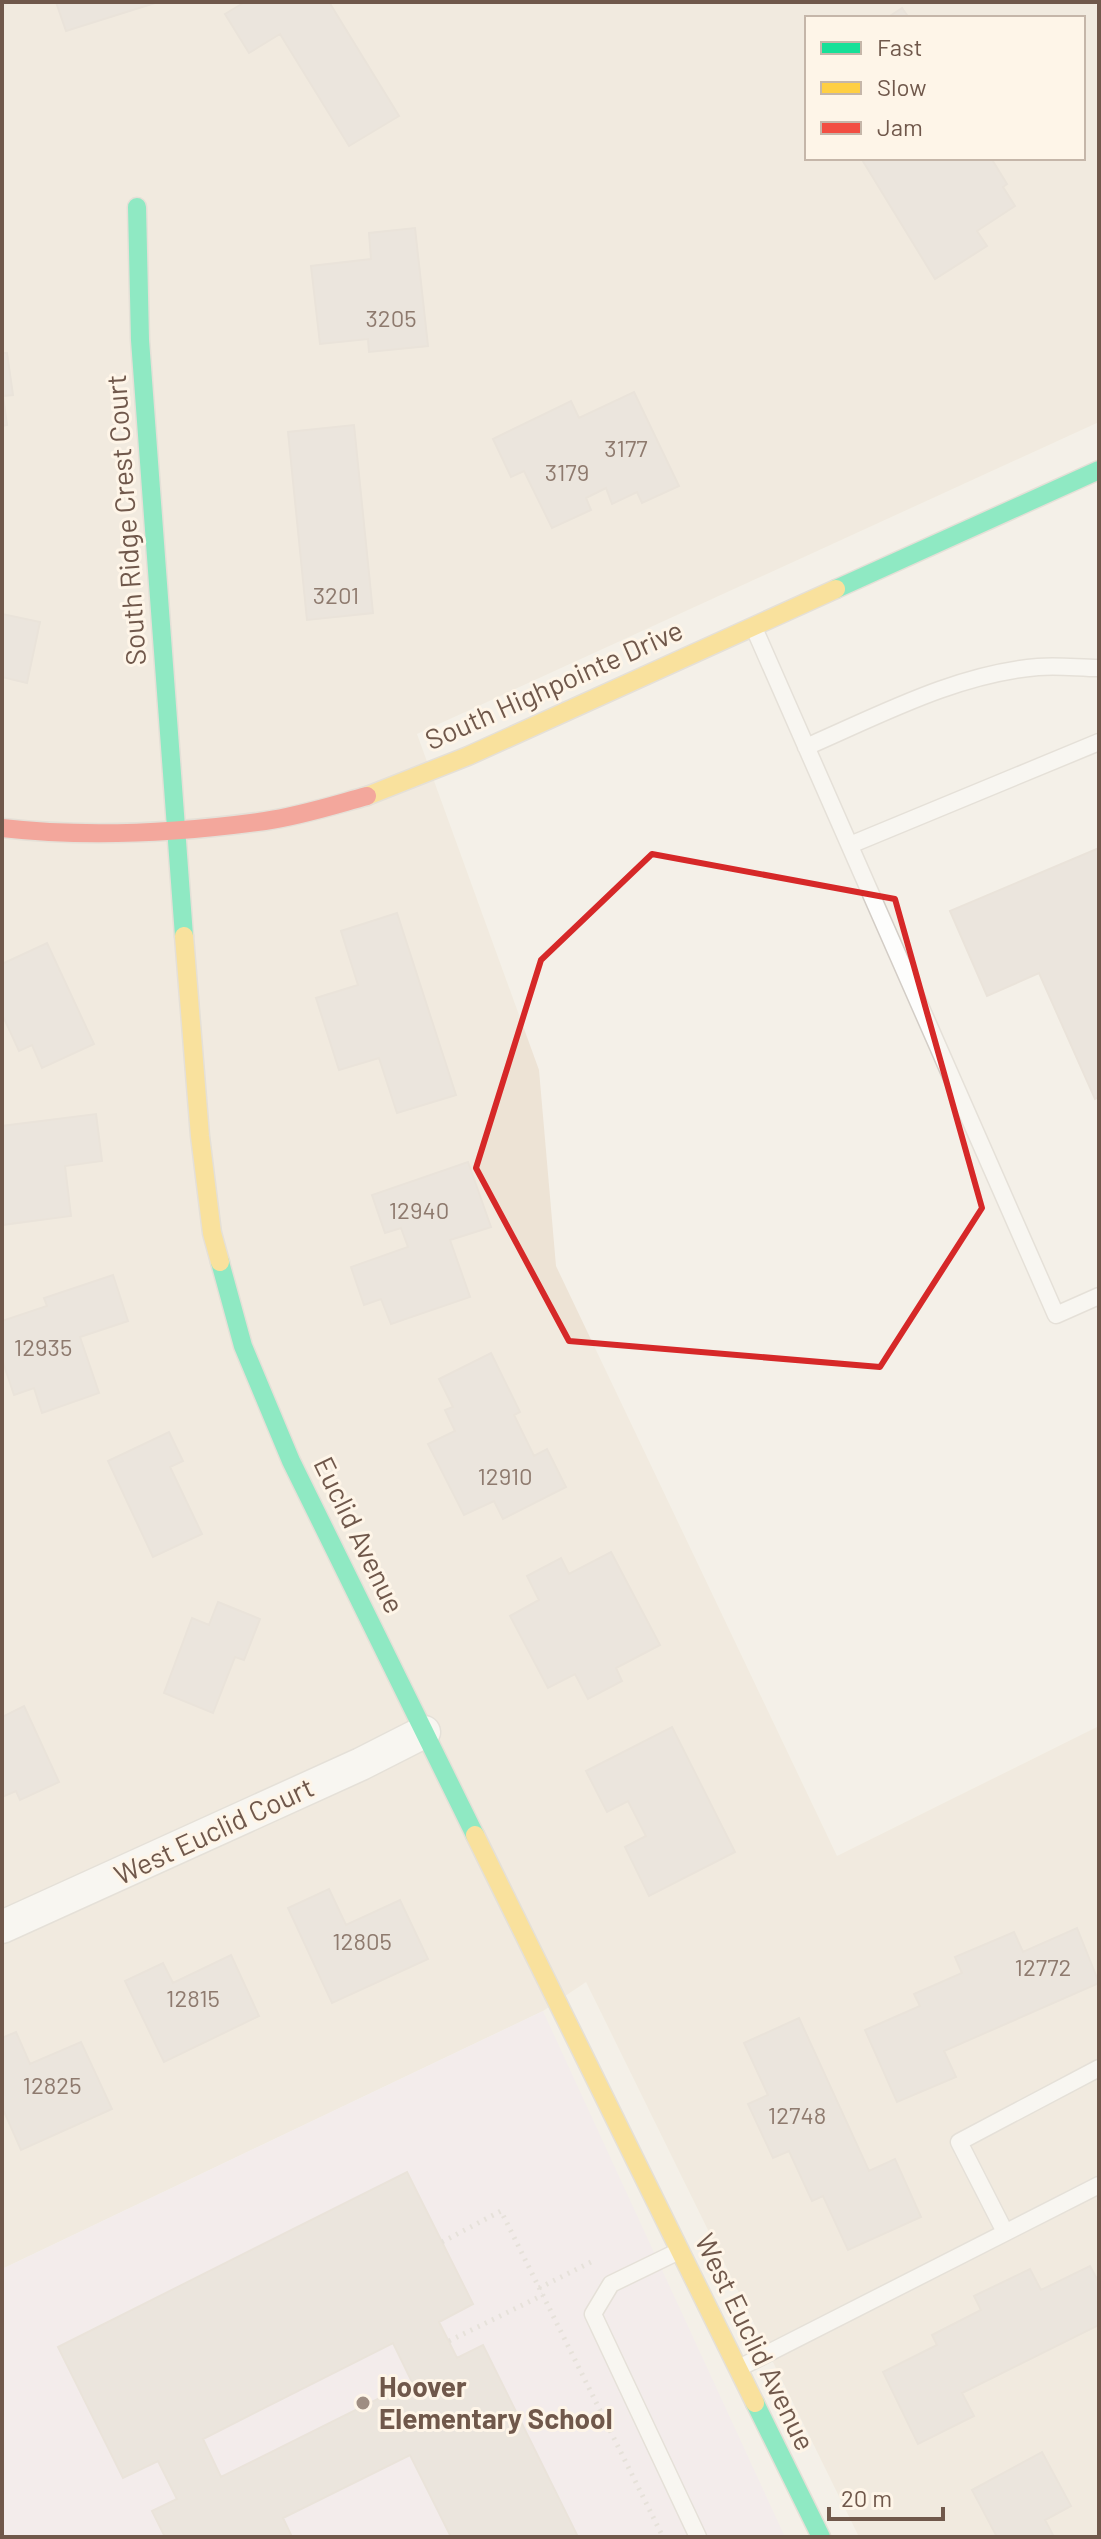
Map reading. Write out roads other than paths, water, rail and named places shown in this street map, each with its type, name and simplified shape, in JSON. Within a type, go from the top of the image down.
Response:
[{"type":"street","name":"South Ridge Crest Court","points":[[137,207],[140,340],[177,829]]},
{"type":"street","name":"South Highpointe Drive","points":[[2,828],[107,835],[267,821],[374,794],[468,756],[1099,470]]},
{"type":"street","name":"Euclid Avenue","points":[[177,829],[200,1136],[212,1233],[243,1346],[291,1461],[661,2215]]},
{"type":"street","name":"West Euclid Court","points":[[2,1927],[361,1764],[424,1732]]},
{"type":"street","name":"West Euclid Avenue","points":[[661,2215],[821,2537]]},
{"type":"lane","points":[[753,626],[1056,1315],[1099,1296]]},
{"type":"lane","points":[[806,747],[927,695],[983,676],[1039,667],[1099,668]]},
{"type":"lane","points":[[850,845],[1099,742]]},
{"type":"lane","points":[[1005,2232],[959,2142],[1099,2068]]},
{"type":"lane","points":[[737,2368],[1099,2185]]},
{"type":"lane","points":[[679,2251],[611,2284],[593,2314],[698,2537]]},
{"type":"place","name":"Hoover Elementary School","points":[[363,2403]]}]
